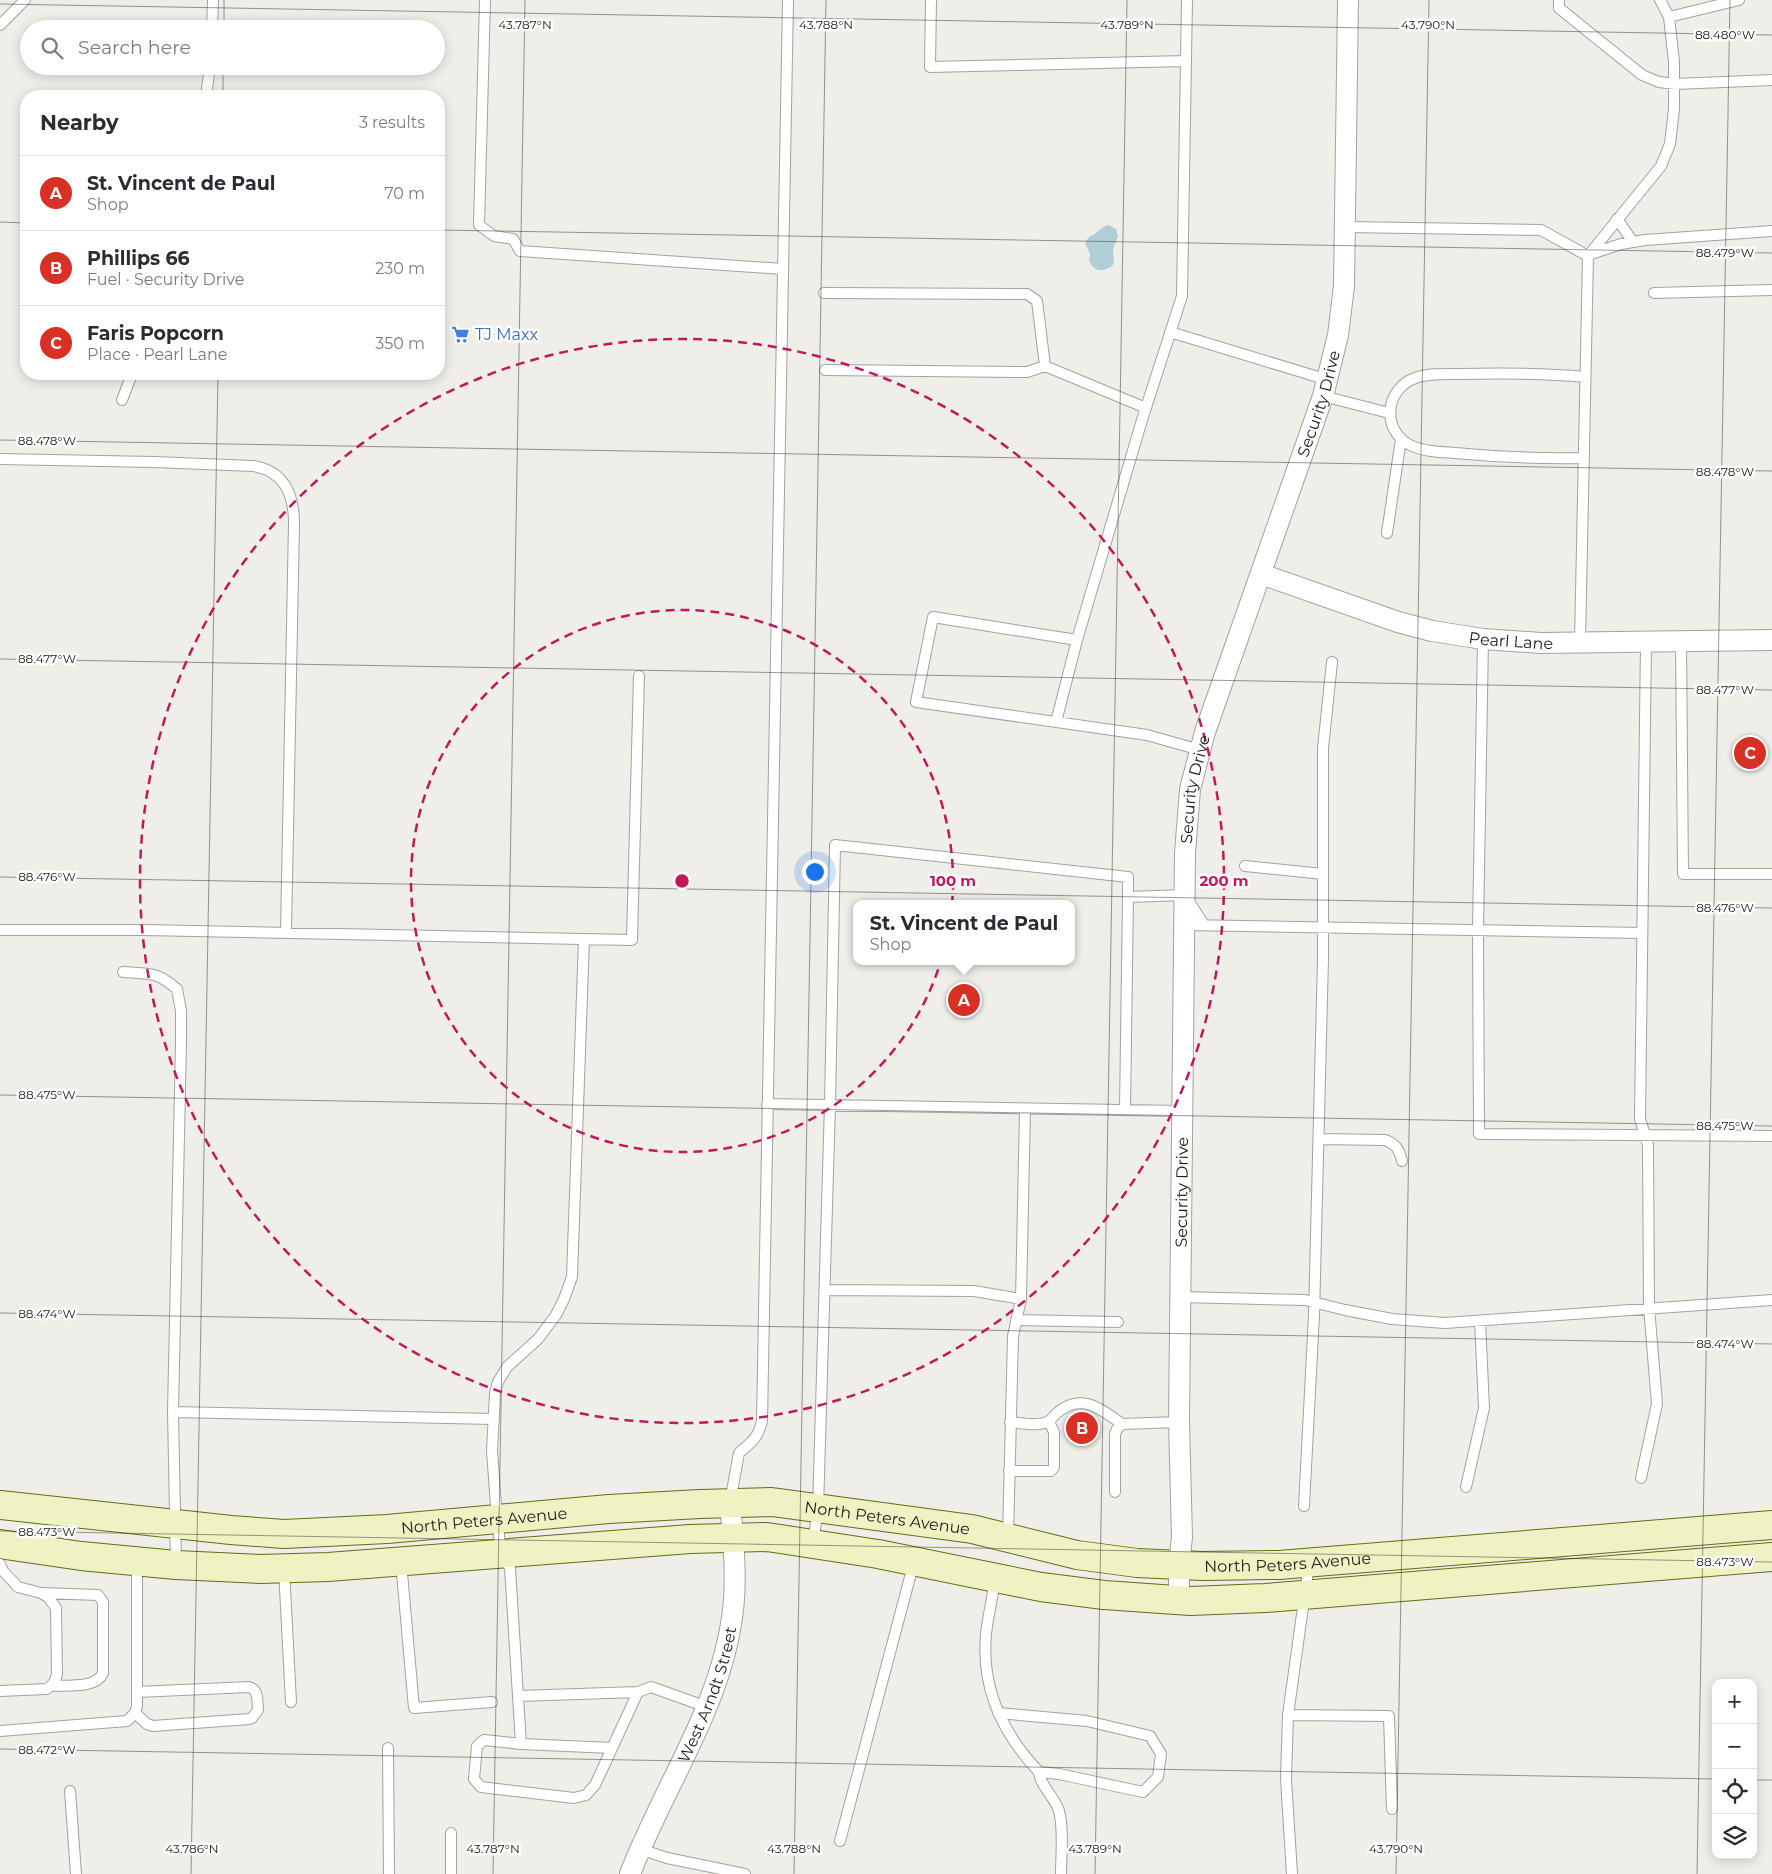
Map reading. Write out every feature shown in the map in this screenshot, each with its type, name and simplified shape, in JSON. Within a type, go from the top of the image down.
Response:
[{"type":"main road","name":"North Peters Avenue","points":[[0,1505],[284,1534],[387,1529],[618,1508],[772,1502],[972,1530],[1076,1555],[1137,1563],[1179,1565],[1279,1565],[1309,1563],[1772,1525]]},
{"type":"main road","name":"North Peters Avenue","points":[[0,1544],[81,1556],[176,1565],[284,1568],[328,1567],[690,1538],[767,1538],[914,1560],[1041,1587],[1104,1595],[1190,1601],[1304,1595],[1772,1557]]},
{"type":"street","name":"Security Drive","points":[[1179,1600],[1179,1565],[1182,1537],[1179,1422],[1182,1111],[1194,925],[1185,895],[1185,853],[1190,789],[1212,709],[1326,388],[1337,343],[1342,311],[1345,227],[1348,0]]},
{"type":"street","name":"Pearl Lane","points":[[1261,574],[1398,622],[1432,631],[1483,639],[1518,642],[1772,640]]},
{"type":"street","name":"West Arndt Street","points":[[630,1874],[707,1707],[728,1644],[734,1599],[733,1538],[730,1503]]},
{"type":"lane","points":[[0,25],[26,0]]},
{"type":"lane","points":[[212,20],[213,0]]},
{"type":"lane","points":[[486,0],[479,226],[494,236],[513,239],[520,251],[782,268]]},
{"type":"lane","points":[[730,1503],[739,1453],[756,1437],[762,1421],[788,0]]},
{"type":"lane","points":[[931,0],[930,67],[1186,60]]},
{"type":"lane","points":[[1056,722],[1077,640],[1146,408],[1182,296],[1187,0]]},
{"type":"lane","points":[[1559,0],[1559,8],[1642,75],[1659,82],[1675,84],[1772,80]]},
{"type":"lane","points":[[1580,642],[1588,256],[1661,166],[1673,133],[1675,84],[1669,17],[1660,0]]},
{"type":"lane","points":[[1669,17],[1739,0]]},
{"type":"lane","points":[[207,90],[209,75]]},
{"type":"lane","points":[[1617,219],[1633,242]]},
{"type":"lane","points":[[1345,227],[1541,230],[1588,256]]},
{"type":"lane","points":[[1588,256],[1604,249],[1633,242],[1772,231]]},
{"type":"lane","points":[[1654,293],[1772,290]]},
{"type":"lane","points":[[824,293],[1027,294],[1037,301],[1045,366]]},
{"type":"lane","points":[[1170,332],[1326,388],[1389,413]]},
{"type":"lane","points":[[825,370],[1027,372],[1045,366],[1146,408]]},
{"type":"lane","points":[[1584,458],[1516,458],[1416,448],[1401,439],[1391,424],[1389,413],[1392,400],[1398,390],[1407,382],[1423,376],[1505,373],[1585,377]]},
{"type":"lane","points":[[122,400],[130,380]]},
{"type":"lane","points":[[1387,533],[1401,439]]},
{"type":"lane","points":[[0,460],[154,462],[253,466],[273,473],[289,490],[293,501],[294,524],[286,932]]},
{"type":"lane","points":[[1077,640],[933,617],[916,702],[1147,735],[1200,750]]},
{"type":"lane","points":[[1483,639],[1478,930],[1480,1134],[1772,1136]]},
{"type":"lane","points":[[1681,641],[1683,874],[1772,874]]},
{"type":"lane","points":[[1640,1478],[1657,1404],[1649,1308],[1648,1144],[1640,1119],[1646,642]]},
{"type":"lane","points":[[1304,1506],[1314,1302],[1319,1139],[1323,928],[1323,748],[1332,662]]},
{"type":"lane","points":[[0,930],[286,932],[632,940],[639,676]]},
{"type":"lane","points":[[813,1544],[818,1508],[825,1290],[835,845],[1128,876],[1125,1110]]},
{"type":"lane","points":[[1245,866],[1323,874]]},
{"type":"lane","points":[[1128,897],[1185,895]]},
{"type":"lane","points":[[1194,925],[1642,933]]},
{"type":"lane","points":[[521,1744],[510,1568],[501,1553],[497,1519],[492,1451],[495,1393],[501,1376],[511,1362],[526,1351],[546,1330],[564,1300],[572,1277],[584,939]]},
{"type":"lane","points":[[123,972],[152,974],[163,977],[177,989],[181,1011],[173,1412],[176,1565]]},
{"type":"lane","points":[[767,1104],[1182,1111]]},
{"type":"lane","points":[[1008,1538],[1013,1336],[1021,1299],[1025,1109]]},
{"type":"lane","points":[[1319,1139],[1385,1140],[1394,1144],[1399,1150],[1402,1160]]},
{"type":"lane","points":[[825,1290],[974,1291],[1021,1299]]},
{"type":"lane","points":[[1180,1297],[1305,1300],[1361,1313],[1409,1321],[1445,1323],[1772,1300]]},
{"type":"lane","points":[[1016,1320],[1118,1322]]},
{"type":"lane","points":[[1466,1487],[1484,1408],[1480,1321]]},
{"type":"lane","points":[[1010,1422],[1049,1422],[1057,1412],[1073,1404],[1084,1403],[1099,1407],[1122,1424],[1179,1422]]},
{"type":"lane","points":[[173,1412],[493,1419]]},
{"type":"lane","points":[[1009,1471],[1051,1471],[1054,1467],[1054,1432],[1049,1422]]},
{"type":"lane","points":[[1115,1492],[1115,1434],[1122,1424]]},
{"type":"lane","points":[[840,1841],[914,1560]]},
{"type":"lane","points":[[0,1731],[127,1721],[135,1713],[137,1706],[137,1561]]},
{"type":"lane","points":[[401,1561],[414,1708],[492,1702]]},
{"type":"lane","points":[[1292,1874],[1286,1779],[1288,1715],[1309,1563]]},
{"type":"lane","points":[[0,1564],[3,1571],[18,1587],[41,1593],[98,1595],[103,1602],[103,1673],[100,1678],[92,1683],[51,1686],[47,1689],[0,1691]]},
{"type":"lane","points":[[284,1568],[290,1702]]},
{"type":"lane","points":[[995,1577],[986,1633],[985,1656],[989,1686],[998,1713],[1012,1740],[1039,1772],[1040,1778],[1051,1794],[1058,1810],[1062,1839],[1061,1874]]},
{"type":"lane","points":[[41,1593],[48,1597],[56,1608],[57,1674],[51,1686]]},
{"type":"lane","points":[[135,1713],[146,1724],[153,1726],[249,1719],[258,1710],[257,1693],[249,1687],[137,1692]]},
{"type":"lane","points":[[518,1696],[638,1692],[652,1687],[707,1707]]},
{"type":"lane","points":[[612,1748],[521,1744],[484,1740],[477,1746],[474,1779],[481,1787],[574,1798],[586,1795],[595,1785],[638,1692]]},
{"type":"lane","points":[[998,1713],[1088,1721],[1150,1736],[1161,1754],[1158,1778],[1143,1792],[1039,1772]]},
{"type":"lane","points":[[1288,1715],[1389,1716],[1392,1809]]},
{"type":"lane","points":[[388,1748],[389,1874]]},
{"type":"lane","points":[[70,1791],[76,1874]]},
{"type":"lane","points":[[451,1832],[451,1874]]},
{"type":"lane","points":[[640,1849],[706,1870],[745,1874]]},
{"type":"water","points":[[1108,225],[1116,229],[1118,236],[1113,249],[1114,264],[1108,269],[1098,270],[1090,262],[1090,254],[1085,242],[1090,236]]},
{"type":"place","name":"TJ Maxx","points":[[461,334]]},
{"type":"place","name":"Faris Popcorn","points":[[1750,753]]},
{"type":"place","name":"St. Vincent de Paul","points":[[964,1000]]},
{"type":"place","name":"Phillips 66","points":[[1082,1428]]}]
